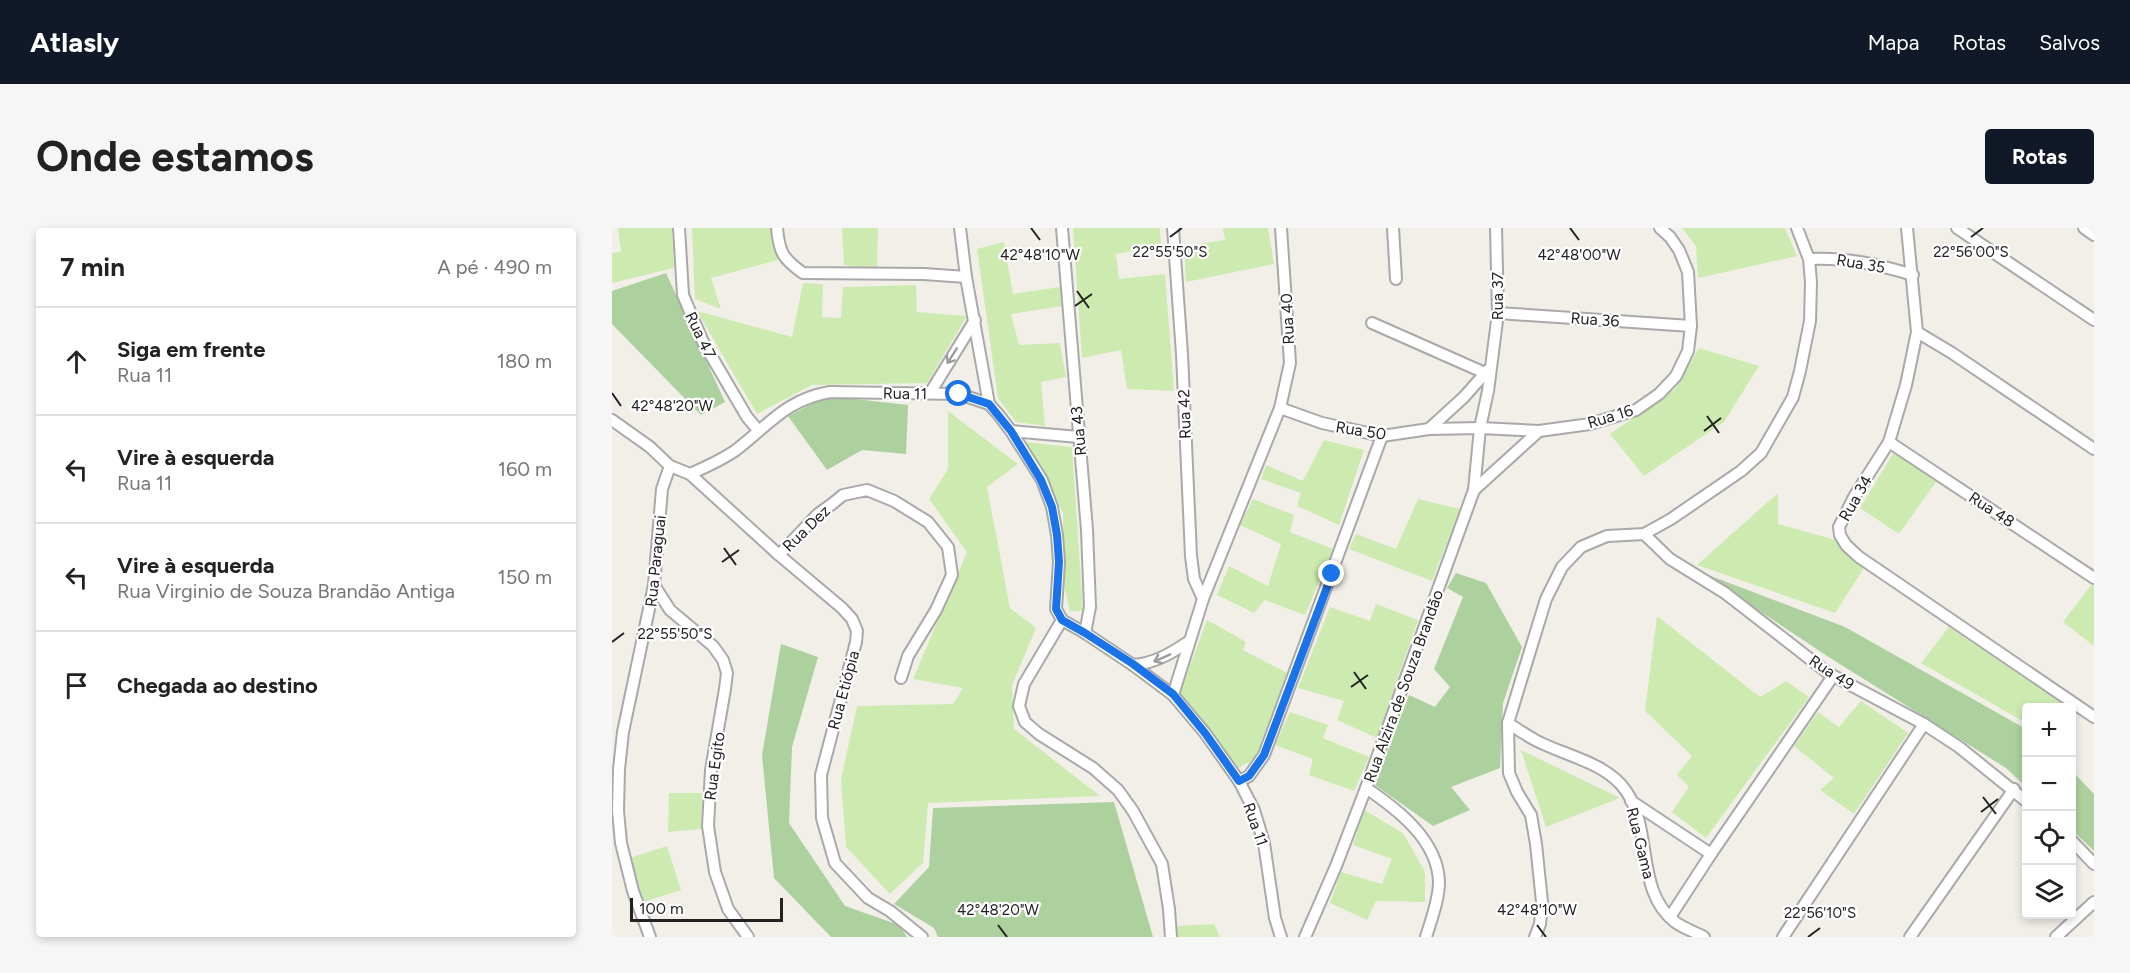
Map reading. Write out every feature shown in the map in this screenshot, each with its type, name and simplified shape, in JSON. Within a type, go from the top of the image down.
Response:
[{"type":"street","name":"Rua 47","points":[[679,228],[682,295],[708,351],[747,417],[758,430]]},
{"type":"street","points":[[777,228],[779,248],[788,263],[803,273],[924,274],[966,277]]},
{"type":"street","points":[[960,228],[966,277],[989,404],[1011,431],[1041,480],[1052,507],[1057,535],[1059,562],[1056,609],[1062,620],[1024,684],[1018,706],[1025,722],[1039,734],[1093,768],[1118,790],[1133,811],[1162,864],[1171,937]]},
{"type":"street","name":"Rua 43","points":[[1062,228],[1087,530],[1090,607],[1085,633]]},
{"type":"street","name":"Rua 42","points":[[1173,228],[1182,354],[1191,556],[1194,579],[1203,599]]},
{"type":"street","name":"Rua 40","points":[[1173,694],[1203,599],[1280,408],[1288,378],[1290,363],[1281,228]]},
{"type":"street","points":[[1393,228],[1396,279]]},
{"type":"street","name":"Rua 37","points":[[1480,428],[1498,313],[1496,228]]},
{"type":"street","name":"Rua 16","points":[[1480,428],[1539,431],[1590,424],[1636,410],[1659,394],[1676,376],[1688,351],[1691,326],[1688,272],[1679,250],[1660,228]]},
{"type":"street","points":[[1535,937],[1540,924],[1542,902],[1538,854],[1530,815],[1509,773],[1508,723],[1546,599],[1562,567],[1581,547],[1607,536],[1644,534],[1671,519],[1741,471],[1761,453],[1793,397],[1810,321],[1809,259],[1797,228]]},
{"type":"street","name":"Rua 34","points":[[1907,228],[1917,332],[1906,385],[1889,442],[1854,497],[1839,527],[1840,535],[1858,557],[2094,717]]},
{"type":"street","points":[[1957,228],[2094,320]]},
{"type":"street","points":[[2084,228],[2094,235]]},
{"type":"street","name":"Rua 35","points":[[1809,259],[1856,260],[1912,274]]},
{"type":"street","name":"Rua 36","points":[[1498,313],[1691,326]]},
{"type":"street","points":[[930,393],[975,320]]},
{"type":"street","points":[[1372,324],[1488,369],[1464,397],[1429,429]]},
{"type":"street","points":[[1917,332],[2094,449]]},
{"type":"street","name":"Rua 11","points":[[690,474],[735,450],[795,402],[812,395],[830,392],[959,394],[989,404]]},
{"type":"street","name":"Rua 50","points":[[1280,408],[1322,423],[1383,436],[1429,429],[1480,428]]},
{"type":"street","points":[[612,420],[650,447],[670,466],[690,474]]},
{"type":"street","name":"Rua Alzira de Souza Brandão","points":[[1305,937],[1366,788],[1474,490],[1480,428]]},
{"type":"street","points":[[1011,431],[1079,437]]},
{"type":"street","points":[[1474,490],[1539,431]]},
{"type":"street","points":[[1239,781],[1249,776],[1264,755],[1383,436]]},
{"type":"street","name":"Rua 48","points":[[1889,442],[2094,578]]},
{"type":"street","name":"Rua Paraguai","points":[[650,937],[633,891],[621,843],[618,811],[617,730],[648,620],[654,585],[662,489],[670,466]]},
{"type":"street","name":"Rua Etiópia","points":[[690,474],[852,619],[857,631],[821,775],[822,819],[835,863],[868,898],[922,937]]},
{"type":"street","name":"Rua Dez","points":[[778,555],[818,514],[843,495],[867,490],[894,501],[928,522],[948,546],[952,575],[936,610],[908,656],[901,678]]},
{"type":"street","name":"Rua 49","points":[[1644,534],[1670,559],[1725,593],[1833,676],[1924,724],[1959,747],[2022,797]]},
{"type":"street","name":"Rua Egito","points":[[654,585],[670,610],[713,646],[723,660],[727,673],[711,770],[708,826],[716,872],[728,909],[748,937]]},
{"type":"street","points":[[648,620],[670,610]]},
{"type":"street","name":"Rua 11","points":[[1062,620],[1133,664],[1173,694],[1205,733],[1239,781],[1254,810],[1264,843],[1275,918],[1281,937]]},
{"type":"street","points":[[1133,664],[1149,664],[1171,654],[1188,642]]},
{"type":"street","points":[[1670,917],[1833,676]]},
{"type":"street","name":"Rua Gama","points":[[1508,723],[1536,740],[1596,767],[1616,779],[1631,801],[1641,830],[1652,889],[1661,908],[1676,923],[1704,937]]},
{"type":"street","points":[[1783,937],[1924,724]]},
{"type":"street","points":[[1366,788],[1412,825],[1426,844],[1435,863],[1439,882],[1434,913],[1425,937]]},
{"type":"street","points":[[1910,937],[2014,789]]},
{"type":"street","points":[[1631,801],[1711,854]]},
{"type":"street","points":[[2076,845],[2094,864]]},
{"type":"street","points":[[2056,937],[2094,902]]},
{"type":"green space","points":[[618,228],[672,228],[674,268],[612,283],[612,253],[621,252]]},
{"type":"green space","points":[[692,228],[775,228],[778,260],[711,278],[721,309],[695,299]]},
{"type":"green space","points":[[842,228],[878,228],[877,269],[844,265]]},
{"type":"green space","points":[[1073,228],[1160,228],[1161,246],[1116,254],[1119,279],[1165,274],[1174,391],[1127,389],[1121,350],[1082,358]]},
{"type":"green space","points":[[1223,228],[1268,228],[1274,264],[1186,282],[1184,246],[1225,240]]},
{"type":"green space","points":[[1682,228],[1785,228],[1797,256],[1698,278],[1696,246]]},
{"type":"green space","points":[[1004,242],[1013,294],[1060,287],[1063,306],[1011,314],[1019,345],[1060,343],[1066,377],[1041,382],[1045,426],[1016,422],[998,398],[977,249]]},
{"type":"green space","points":[[666,273],[725,402],[701,415],[612,324],[612,291]]},
{"type":"green space","points":[[803,283],[823,284],[822,317],[841,318],[843,287],[916,285],[917,312],[967,316],[927,383],[812,385],[757,414],[697,311],[792,337]]},
{"type":"green space","points":[[1699,348],[1759,366],[1724,422],[1644,476],[1610,434],[1675,389]]},
{"type":"green space","points":[[828,396],[908,405],[906,454],[862,450],[827,470],[788,416]]},
{"type":"green space","points":[[948,411],[1018,464],[987,487],[1010,608],[1036,628],[1012,685],[1014,729],[1100,796],[928,803],[923,863],[890,894],[846,847],[841,780],[857,706],[953,704],[963,688],[913,679],[967,552],[929,499],[948,469]]},
{"type":"green space","points":[[1324,440],[1364,450],[1339,525],[1297,506],[1301,493],[1261,479],[1266,465],[1303,481]]},
{"type":"green space","points":[[1025,442],[1072,447],[1083,611],[1070,611],[1064,585],[1063,513]]},
{"type":"green space","points":[[1894,452],[1936,482],[1899,534],[1860,508]]},
{"type":"green space","points":[[1778,493],[1778,524],[1836,540],[1864,568],[1835,613],[1697,565]]},
{"type":"green space","points":[[1253,499],[1294,515],[1290,532],[1333,549],[1305,615],[1265,600],[1254,613],[1217,595],[1229,566],[1268,586],[1281,544],[1240,525]]},
{"type":"green space","points":[[1418,499],[1460,509],[1432,581],[1349,549],[1356,534],[1396,549]]},
{"type":"green space","points":[[1456,573],[1486,583],[1522,647],[1503,703],[1500,768],[1451,787],[1470,810],[1433,826],[1375,785],[1409,695],[1435,707],[1450,687],[1434,669],[1463,597],[1447,588]]},
{"type":"green space","points":[[1703,573],[1845,627],[2022,727],[2022,783],[2006,768],[1827,656]]},
{"type":"green space","points":[[2092,584],[2094,586],[2094,646],[2063,622]]},
{"type":"green space","points":[[1376,604],[1418,620],[1377,738],[1337,720],[1344,701],[1298,688],[1330,607],[1370,621]]},
{"type":"green space","points":[[1657,616],[1760,697],[1786,681],[1809,697],[1706,838],[1672,812],[1689,787],[1677,775],[1692,756],[1645,711]]},
{"type":"green space","points":[[1207,620],[1246,642],[1243,650],[1287,673],[1255,759],[1238,768],[1179,696]]},
{"type":"green space","points":[[1949,627],[2062,703],[2022,703],[2022,721],[1921,663]]},
{"type":"green space","points":[[781,644],[818,657],[792,747],[789,823],[845,906],[899,925],[907,937],[831,937],[774,878],[762,755]]},
{"type":"green space","points":[[1861,701],[1908,733],[1854,814],[1820,790],[1834,778],[1794,746],[1818,712],[1839,727]]},
{"type":"green space","points":[[1290,712],[1328,725],[1323,738],[1369,757],[1354,791],[1309,775],[1313,759],[1275,745]]},
{"type":"green space","points":[[1521,750],[1620,798],[1546,827]]},
{"type":"green space","points":[[2076,775],[2094,794],[2094,851],[2076,834]]},
{"type":"green space","points":[[669,793],[702,793],[701,829],[668,832]]},
{"type":"green space","points":[[1114,802],[1153,937],[938,937],[934,928],[894,904],[929,867],[933,808]]},
{"type":"green space","points":[[1364,810],[1403,833],[1425,872],[1425,902],[1376,901],[1367,920],[1330,903],[1341,872],[1382,884],[1392,859],[1353,845]]},
{"type":"green space","points":[[667,846],[681,890],[644,902],[630,858]]},
{"type":"green space","points":[[1214,924],[1220,937],[1175,937],[1174,926]]},
{"type":"route","points":[[959,394],[989,404],[1011,431],[1041,480],[1052,507],[1057,535],[1059,562],[1056,609],[1062,620],[1133,664],[1173,694],[1205,733],[1239,781],[1249,776],[1264,755],[1332,574]]}]
